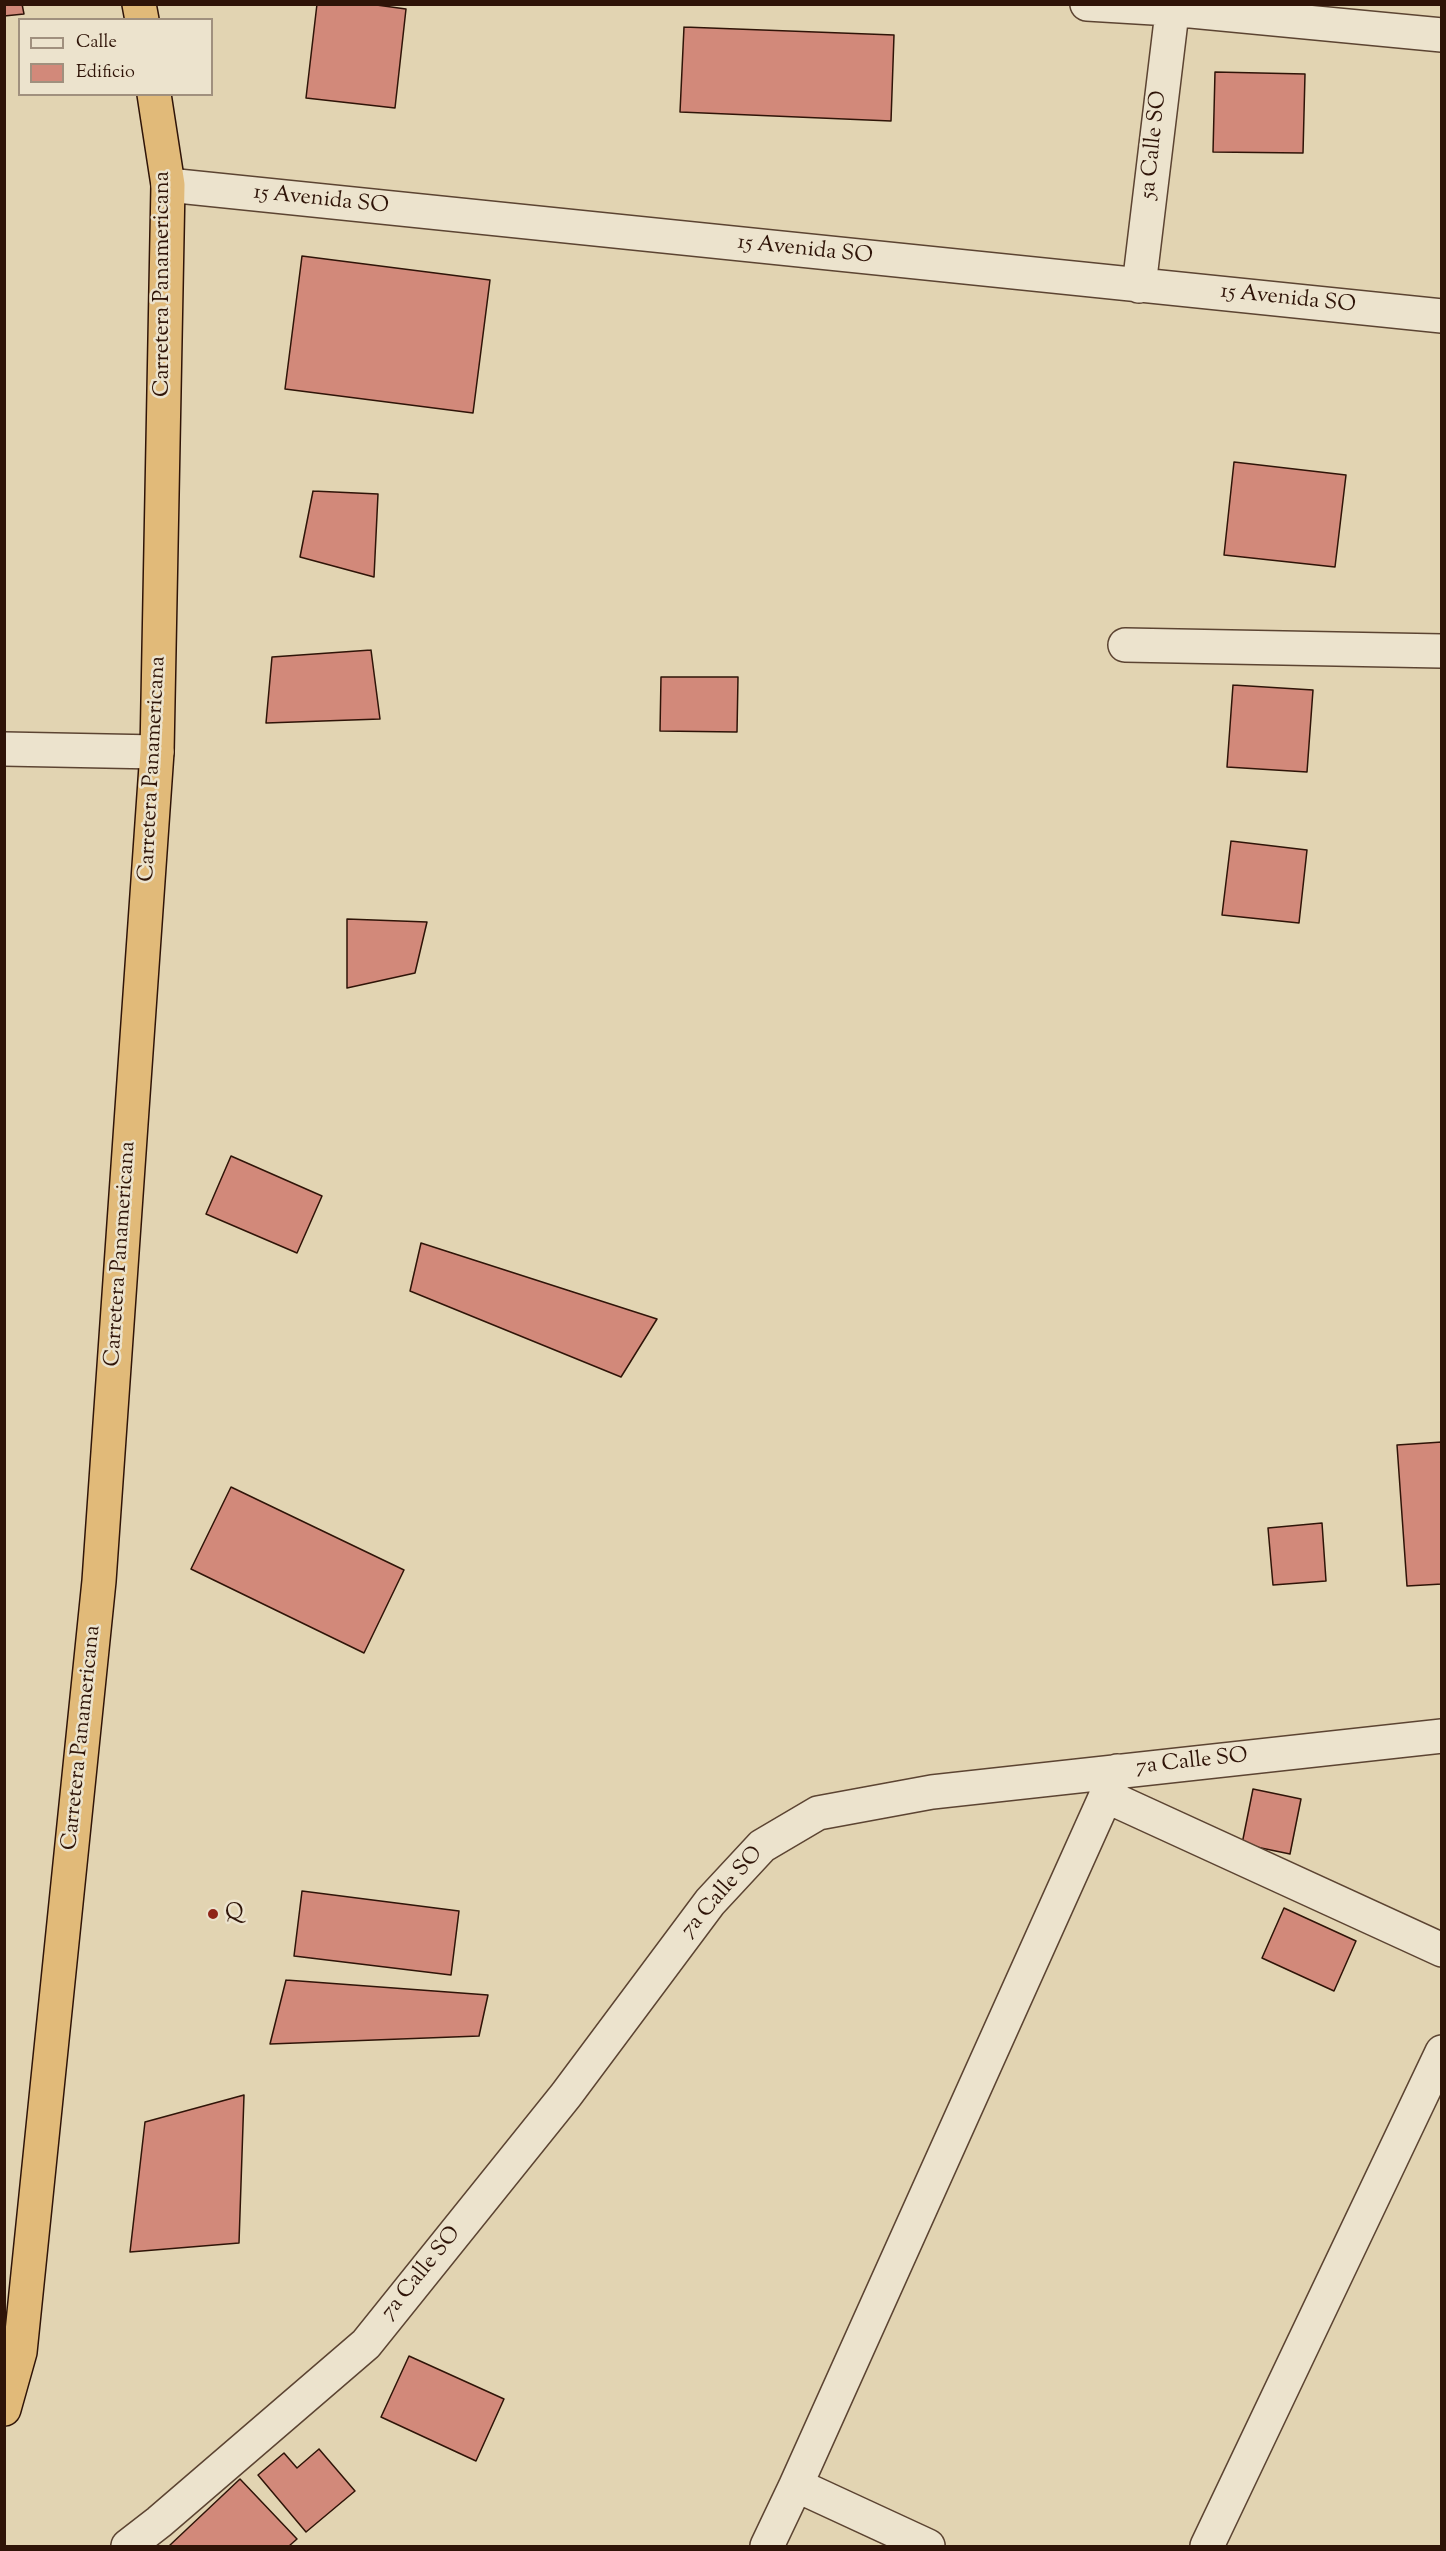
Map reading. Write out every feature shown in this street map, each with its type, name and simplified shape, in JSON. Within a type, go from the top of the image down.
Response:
[{"type":"highway","name":"Carretera Panamericana","points":[[4,2409],[20,2352],[99,1581],[158,752],[168,185],[154,96]]},
{"type":"street","points":[[1087,4],[1172,7],[1442,35]]},
{"type":"street","name":"5a Calle SO","points":[[1139,286],[1172,7]]},
{"type":"street","name":"15 Avenida SO","points":[[168,185],[1139,286],[1442,315]]},
{"type":"street","points":[[1125,645],[1442,651]]},
{"type":"street","points":[[4,749],[158,752]]},
{"type":"street","name":"7a Calle SO","points":[[128,2547],[366,2344],[566,2095],[710,1902],[762,1846],[818,1813],[932,1792],[1112,1784],[1442,1736]]},
{"type":"street","points":[[767,2547],[1112,1784],[1442,1950]]},
{"type":"street","points":[[1207,2547],[1442,2052]]},
{"type":"street","points":[[796,2484],[928,2547]]},
{"type":"building","points":[[4,4],[22,4],[24,14],[4,16]]},
{"type":"building","points":[[317,4],[369,4],[406,9],[395,108],[306,98]]},
{"type":"building","points":[[684,27],[894,35],[891,121],[680,112]]},
{"type":"building","points":[[1215,72],[1305,74],[1303,153],[1213,152]]},
{"type":"building","points":[[302,256],[490,280],[473,413],[285,389]]},
{"type":"building","points":[[1234,462],[1346,475],[1335,567],[1224,555]]},
{"type":"building","points":[[313,491],[378,494],[374,577],[300,557]]},
{"type":"building","points":[[371,650],[380,719],[266,723],[272,657]]},
{"type":"building","points":[[661,677],[738,677],[737,732],[660,731]]},
{"type":"building","points":[[1233,685],[1313,690],[1307,772],[1227,767]]},
{"type":"building","points":[[1231,841],[1307,850],[1299,923],[1222,915]]},
{"type":"building","points":[[347,919],[427,922],[415,973],[347,988]]},
{"type":"building","points":[[231,1156],[322,1196],[297,1253],[206,1214]]},
{"type":"building","points":[[421,1243],[657,1319],[621,1377],[410,1291]]},
{"type":"building","points":[[1442,1442],[1442,1584],[1407,1586],[1397,1445]]},
{"type":"building","points":[[231,1487],[404,1570],[364,1653],[191,1569]]},
{"type":"building","points":[[1322,1523],[1326,1581],[1273,1585],[1268,1528]]},
{"type":"building","points":[[1253,1789],[1301,1799],[1290,1854],[1242,1844]]},
{"type":"building","points":[[302,1891],[459,1911],[451,1975],[294,1956]]},
{"type":"building","points":[[1284,1908],[1356,1941],[1334,1991],[1262,1958]]},
{"type":"building","points":[[286,1980],[488,1995],[479,2036],[270,2044]]},
{"type":"building","points":[[244,2095],[239,2243],[130,2252],[145,2122]]},
{"type":"building","points":[[409,2356],[504,2399],[476,2461],[381,2417]]},
{"type":"building","points":[[319,2449],[355,2491],[306,2532],[258,2475],[284,2453],[297,2468]]},
{"type":"building","points":[[240,2479],[297,2539],[289,2546],[169,2546]]},
{"type":"place","name":"Q","points":[[213,1914]]}]
